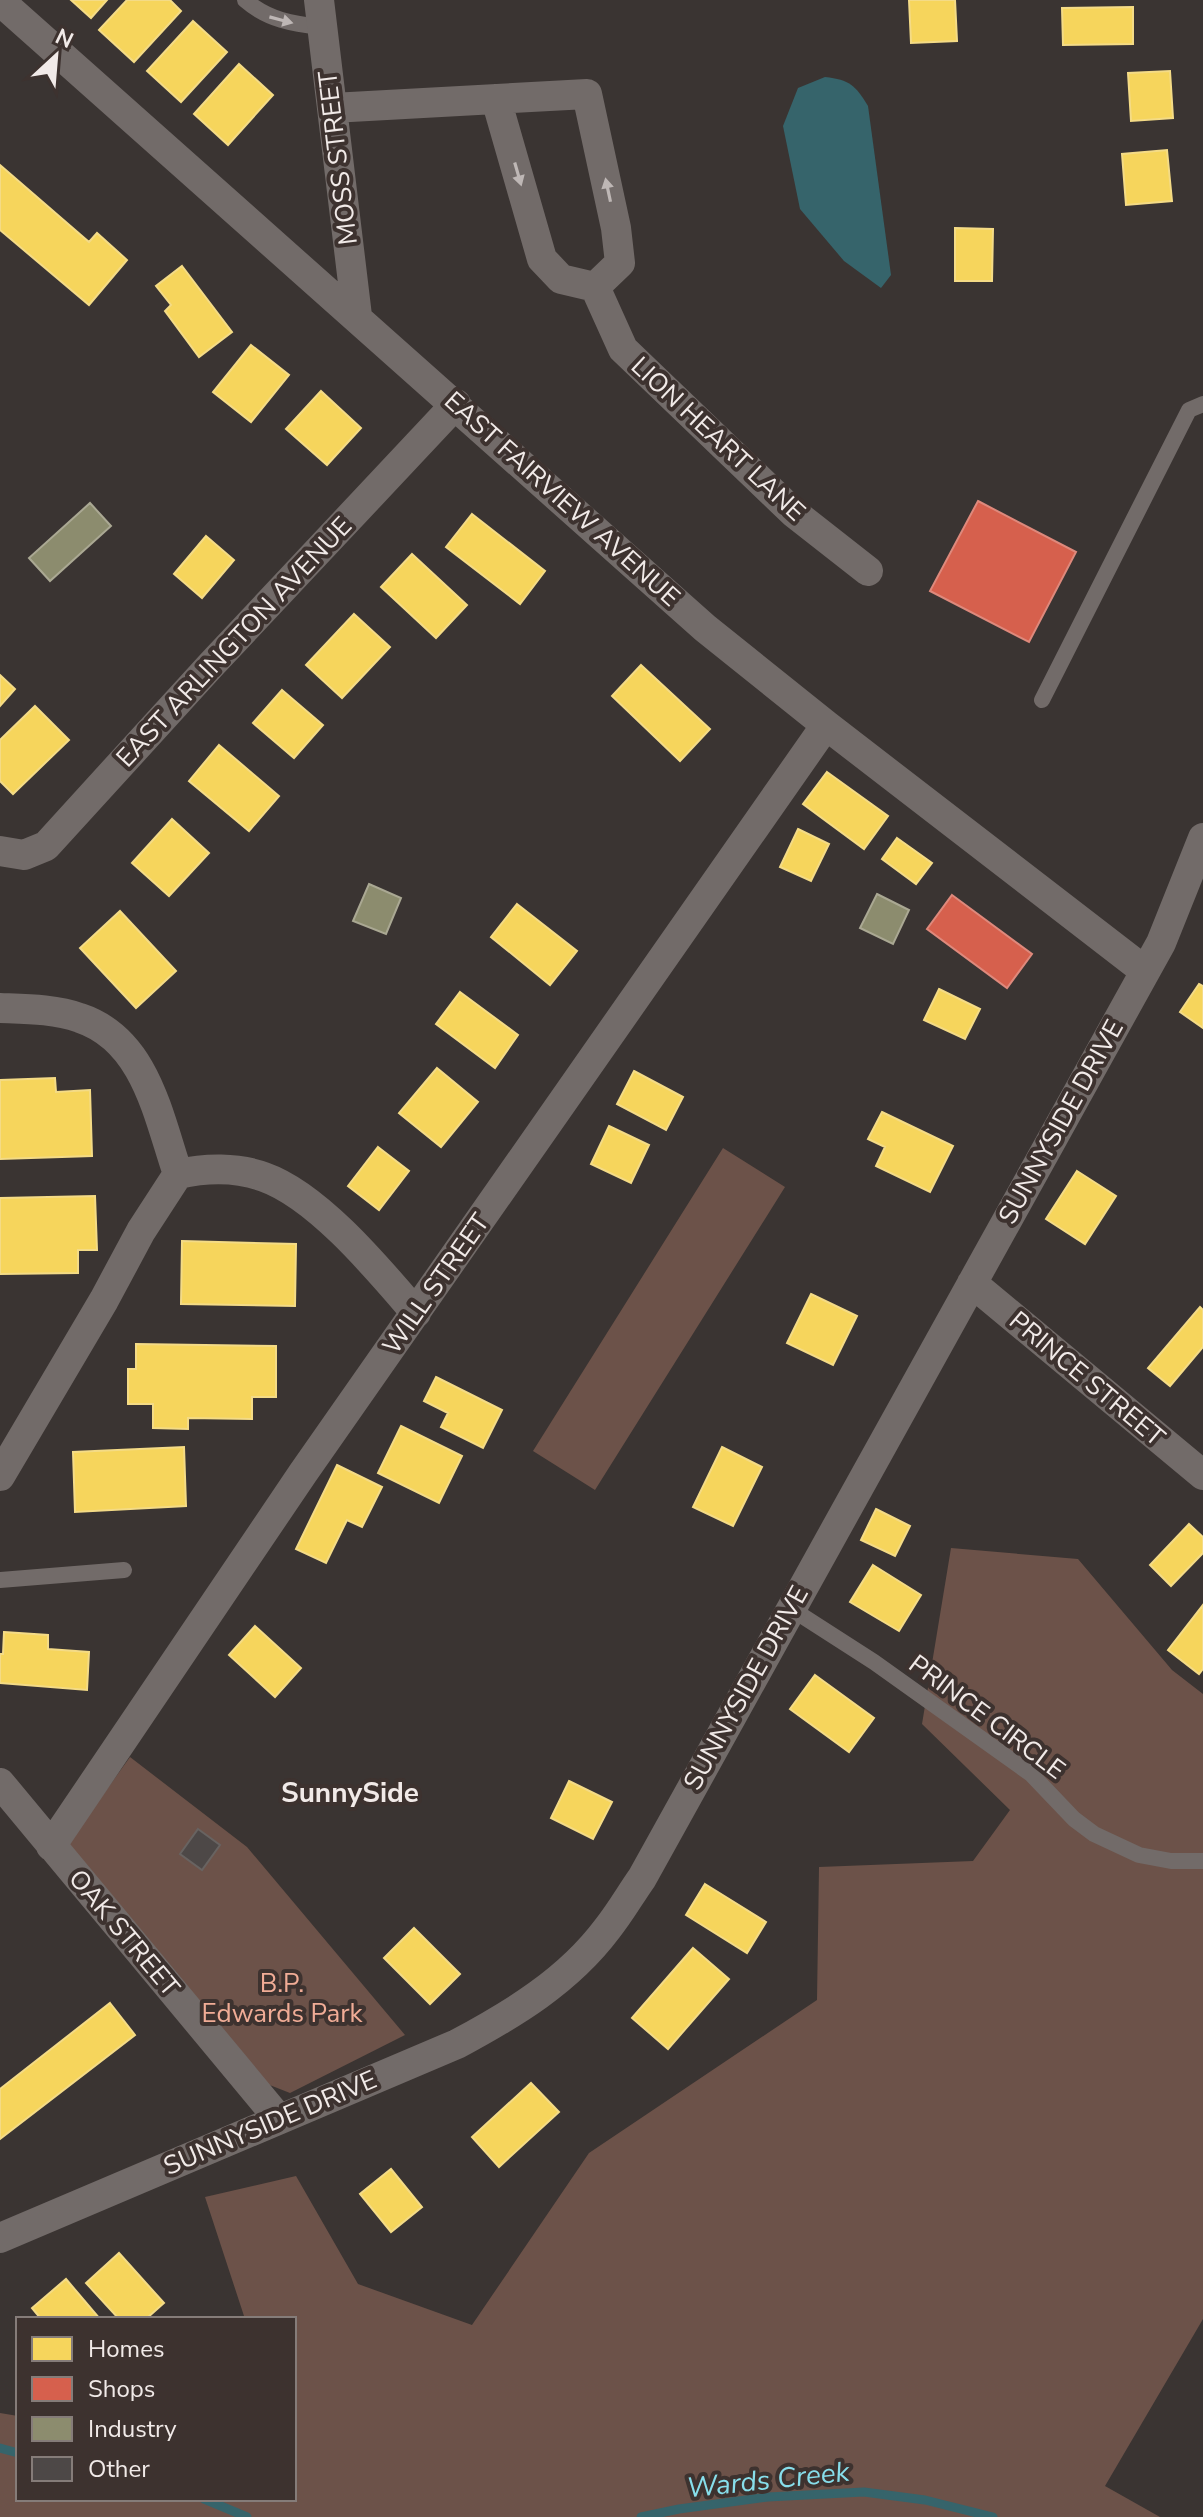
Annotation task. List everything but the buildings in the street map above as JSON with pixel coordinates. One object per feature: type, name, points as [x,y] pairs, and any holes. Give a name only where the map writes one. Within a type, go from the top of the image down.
[{"type":"street","name":"EAST FAIRVIEW AVENUE","points":[[0,1],[705,628],[1145,971]]},
{"type":"street","name":"MOSS STREET","points":[[321,13],[357,316]]},
{"type":"street","points":[[332,108],[587,94],[616,228],[620,263],[595,287],[561,279],[542,259],[496,99]]},
{"type":"street","name":"LION HEART LANE","points":[[595,287],[623,349],[794,513],[868,571]]},
{"type":"street","name":"EAST ARLINGTON AVENUE","points":[[0,851],[24,855],[46,846],[456,404]]},
{"type":"street","name":"WILL STREET","points":[[51,1846],[295,1486],[826,725]]},
{"type":"street","name":"SUNNYSIDE DRIVE","points":[[0,2238],[457,2044],[513,2014],[563,1976],[606,1931],[642,1878],[1145,971],[1182,897],[1203,838]]},
{"type":"street","points":[[0,1008],[40,1010],[78,1017],[99,1026],[117,1039],[132,1055],[143,1074],[178,1174]]},
{"type":"street","points":[[1,1471],[104,1300],[141,1231],[178,1174],[225,1169],[261,1176],[280,1184],[357,1246],[416,1313]]},
{"type":"street","name":"PRINCE STREET","points":[[972,1283],[1203,1475]]},
{"type":"street","name":"OAK STREET","points":[[0,1783],[279,2119]]},
{"type":"lane","points":[[245,0],[274,19],[321,13]]},
{"type":"lane","points":[[1042,700],[1189,410],[1203,404]]},
{"type":"lane","points":[[0,1580],[124,1570]]},
{"type":"lane","name":"PRINCE CIRCLE","points":[[790,1608],[874,1662],[1031,1774],[1074,1819],[1094,1834],[1139,1855],[1171,1861],[1203,1861]]},
{"type":"green space","points":[[723,1148],[785,1187],[595,1490],[533,1451]]},
{"type":"green space","points":[[951,1548],[1078,1559],[1172,1670],[1203,1694],[1203,2319],[1105,2486],[1160,2517],[0,2517],[0,2413],[16,2416],[16,2501],[296,2501],[296,2317],[244,2317],[205,2197],[296,2176],[358,2284],[472,2325],[589,2153],[817,2000],[819,1867],[973,1861],[1010,1810],[922,1724]]},
{"type":"green space","name":"B.P. Edwards Park","points":[[130,1757],[247,1847],[405,2035],[290,2093],[262,2082],[67,1845]]},
{"type":"water","points":[[825,77],[851,85],[868,106],[891,275],[881,288],[844,261],[800,209],[783,126],[798,88]]},
{"type":"waterway","name":"Wards Creek","points":[[0,2448],[16,2452]]},
{"type":"waterway","name":"Wards Creek","points":[[641,2517],[768,2497],[864,2492],[925,2500],[993,2517]]},
{"type":"waterway","name":"Wards Creek","points":[[209,2501],[247,2517]]},
{"type":"district","name":"SunnySide","points":[[350,1793]]}]
